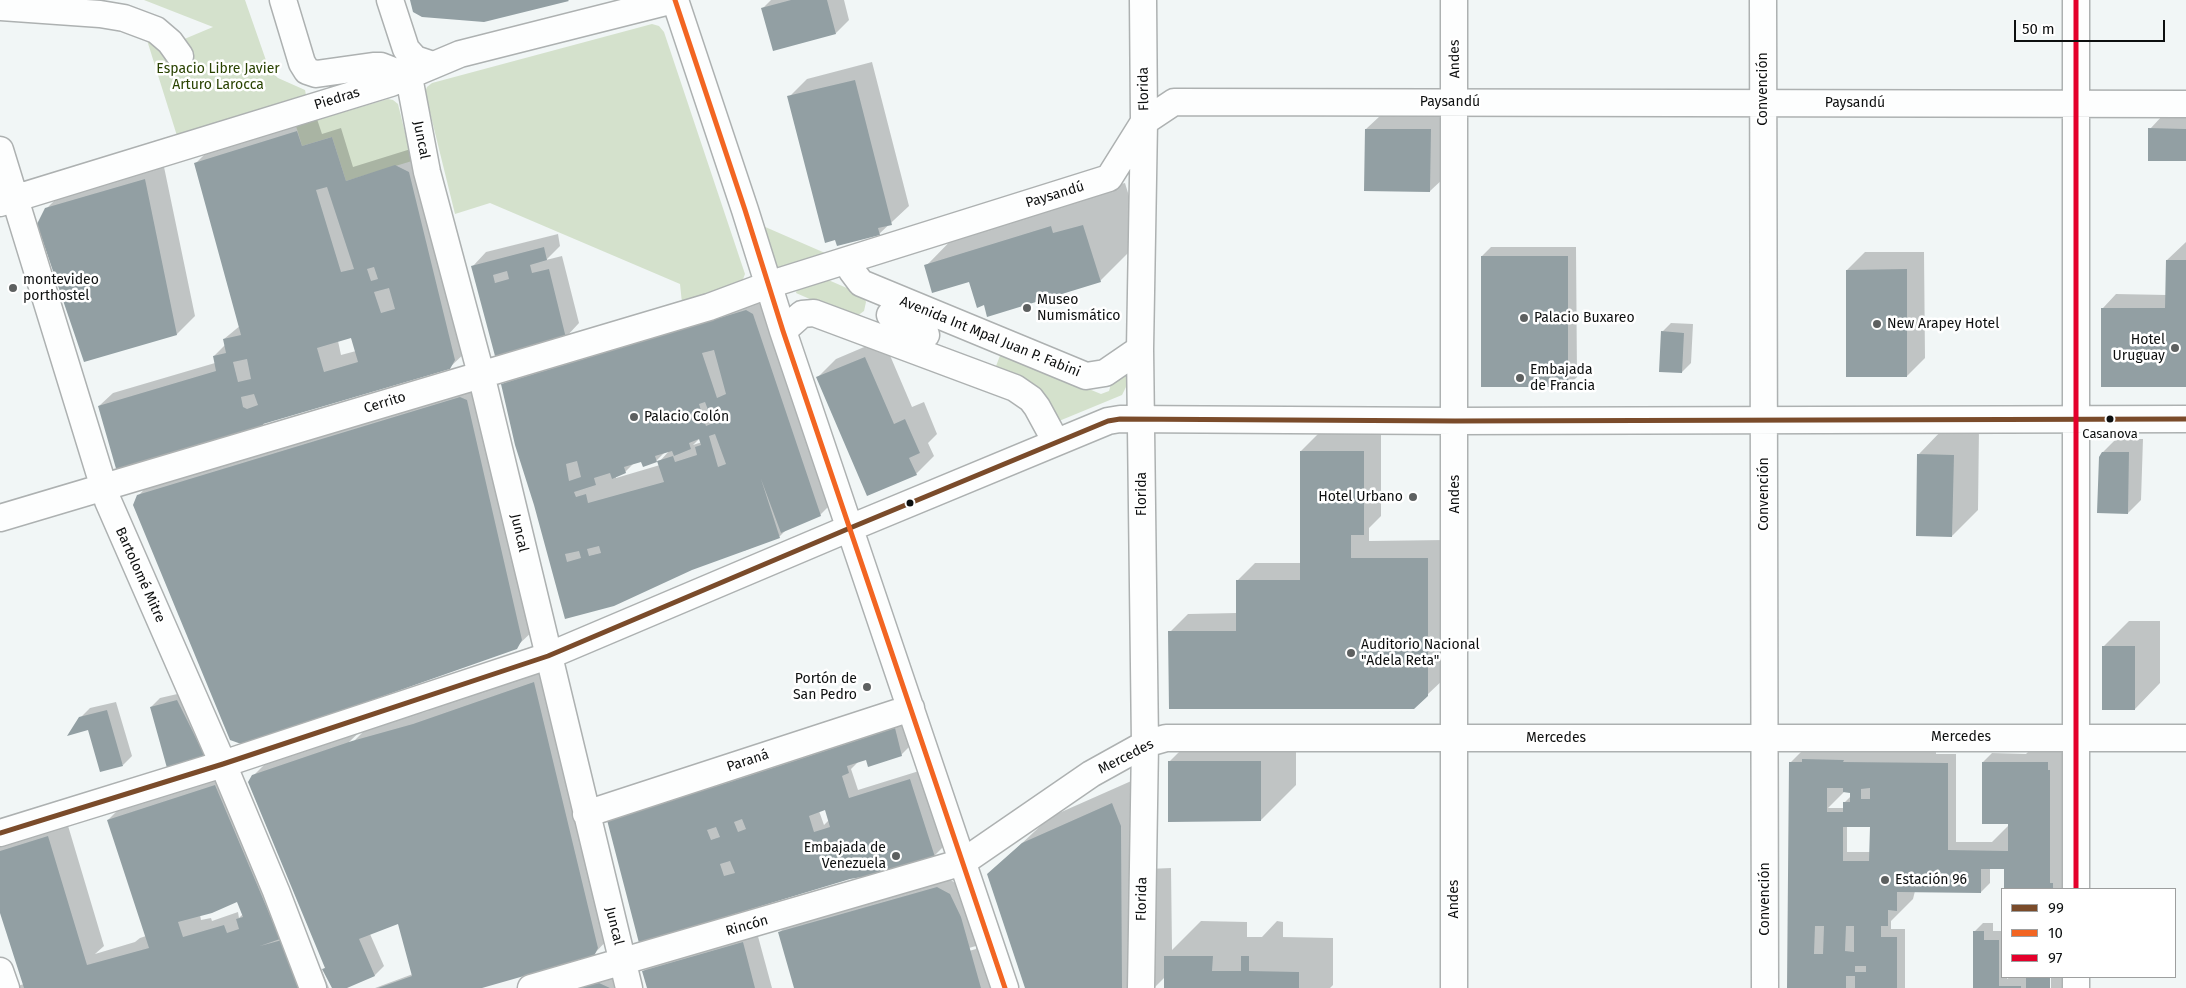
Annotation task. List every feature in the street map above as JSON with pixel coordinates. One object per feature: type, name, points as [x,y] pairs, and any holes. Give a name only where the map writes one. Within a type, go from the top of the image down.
[{"type":"street","points":[[283,0],[302,63],[307,71],[316,74],[381,66],[408,77]]},
{"type":"street","points":[[674,0],[783,331],[1005,988]]},
{"type":"street","name":"Piedras","points":[[7,201],[408,77],[460,54],[674,0]]},
{"type":"street","name":"Florida","points":[[1141,988],[1144,744],[1140,349],[1144,122],[1143,0]]},
{"type":"street","name":"Andes","points":[[1454,0],[1454,988]]},
{"type":"street","name":"Convención","points":[[1763,0],[1766,988]]},
{"type":"street","points":[[2076,0],[2076,888]]},
{"type":"street","points":[[391,6],[406,49],[415,59],[433,65]]},
{"type":"street","points":[[0,7],[100,14],[124,18],[156,30],[170,42],[180,56]]},
{"type":"street","name":"Juncal","points":[[408,77],[427,172],[481,374],[629,988]]},
{"type":"street","name":"Paysandú","points":[[768,285],[1109,178],[1144,122],[1174,102],[1763,104],[2076,102],[2186,104]]},
{"type":"street","name":"Bartolomé Mitre","points":[[0,150],[7,201],[112,510],[276,891],[313,988]]},
{"type":"street","name":"Avenida Int Mpal Juan P. Fabini","points":[[849,260],[852,272],[861,283],[879,315],[930,347],[1024,394],[1037,407],[1056,442]]},
{"type":"street","name":"Cerrito","points":[[0,518],[709,307],[768,285]]},
{"type":"street","name":"Avenida Int Mpal Juan P. Fabini","points":[[783,331],[802,314],[814,313],[948,319],[1086,376],[1105,373],[1140,349]]},
{"type":"street","points":[[930,347],[948,319]]},
{"type":"street","points":[[0,834],[222,764],[548,656],[1108,421],[1142,417],[1455,421],[2186,419]]},
{"type":"street","name":"Paraná","points":[[586,814],[911,708]]},
{"type":"street","name":"Mercedes","points":[[963,862],[1091,774],[1144,744],[1166,738],[2186,738]]},
{"type":"street","name":"Rincón","points":[[531,988],[963,862]]},
{"type":"street","points":[[0,970],[6,988]]},
{"type":"green space","name":"Espacio Libre Javier Arturo Larocca","points":[[144,0],[245,0],[269,69],[278,78],[305,90],[307,100],[178,139],[146,37],[182,40],[213,27]]},
{"type":"green space","points":[[652,24],[659,26],[664,32],[745,274],[742,282],[682,303],[680,284],[490,203],[455,214],[425,92],[432,83]]},
{"type":"green space","points":[[388,99],[398,104],[412,161],[346,181],[332,137],[302,146],[296,126]]},
{"type":"green space","points":[[763,226],[825,253],[827,259],[778,273]]},
{"type":"green space","points":[[826,279],[863,295],[866,302],[864,311],[857,316],[851,317],[796,293],[797,289]]},
{"type":"green space","points":[[1001,353],[1101,394],[1109,391],[1112,381],[1126,372],[1126,387],[1122,395],[1059,421],[993,374]]},
{"type":"building","points":[[410,0],[569,1],[484,22],[422,17],[413,12]]},
{"type":"building","points":[[791,0],[827,0],[836,34],[773,51],[761,8]]},
{"type":"building","points":[[855,80],[892,225],[878,228],[880,235],[837,246],[835,240],[825,243],[787,96]]},
{"type":"building","points":[[2148,128],[2186,129],[2186,161],[2148,161]]},
{"type":"building","points":[[1365,129],[1431,129],[1430,192],[1364,191]]},
{"type":"building","points":[[297,131],[302,146],[332,137],[346,181],[395,165],[409,172],[455,360],[450,369],[263,424],[263,426],[117,472],[98,406],[216,371],[213,356],[226,353],[223,339],[241,335],[194,163]],"holes":[[[327,187],[354,269],[341,272],[316,190]],[[374,267],[378,279],[371,281],[367,269]],[[389,288],[395,309],[381,313],[374,292]],[[351,338],[358,362],[324,372],[317,348]],[[247,359],[251,379],[238,382],[233,362]],[[254,394],[258,405],[247,409],[243,407],[241,397]]]},
{"type":"building","points":[[145,179],[177,335],[84,362],[37,224],[45,208]]},
{"type":"building","points":[[1083,225],[1101,282],[987,317],[984,305],[977,308],[969,282],[932,293],[924,265],[1051,226],[1053,233]]},
{"type":"building","points":[[544,247],[547,260],[530,265],[532,273],[549,269],[566,338],[495,356],[471,266]],"holes":[[[507,271],[509,279],[495,283],[493,275]]]},
{"type":"building","name":"Palacio Buxareo","points":[[1481,256],[1568,256],[1568,387],[1481,387]]},
{"type":"building","points":[[2166,260],[2186,260],[2186,387],[2101,387],[2101,308],[2165,308]]},
{"type":"building","name":"New Arapey Hotel","points":[[1907,269],[1907,377],[1846,377],[1846,270]]},
{"type":"building","points":[[746,310],[753,314],[821,516],[781,533],[761,479],[780,538],[692,570],[614,606],[565,619],[534,505],[515,445],[501,384]],"holes":[[[714,350],[726,394],[717,398],[702,353]],[[705,402],[713,423],[706,426],[699,404]],[[715,434],[726,464],[718,467],[709,436]],[[699,439],[701,445],[695,447],[697,455],[675,462],[673,456],[657,461],[664,482],[588,503],[586,494],[576,497],[574,492],[596,485],[594,478],[610,473],[612,479],[626,473],[624,467],[641,462],[643,467],[657,462],[655,456],[672,451],[674,456],[691,449],[689,443]],[[577,461],[581,477],[569,481],[566,464]],[[599,546],[601,553],[589,556],[587,549]],[[579,551],[581,558],[567,562],[565,554]]]},
{"type":"building","points":[[1661,331],[1684,333],[1682,373],[1659,372]]},
{"type":"building","points":[[865,357],[894,424],[905,419],[920,453],[909,458],[917,475],[867,496],[816,377]]},
{"type":"building","points":[[460,397],[467,400],[522,640],[517,649],[244,745],[230,740],[133,505],[137,495]]},
{"type":"building","points":[[1300,451],[1364,451],[1364,535],[1351,535],[1351,558],[1428,558],[1428,696],[1414,709],[1169,709],[1168,631],[1236,631],[1236,580],[1300,580]]},
{"type":"building","points":[[2102,452],[2129,452],[2128,514],[2097,513],[2099,457]]},
{"type":"building","points":[[1917,454],[1954,455],[1952,537],[1916,536]]},
{"type":"building","points":[[2102,646],[2135,646],[2135,710],[2102,710]]},
{"type":"building","points":[[534,682],[598,948],[594,956],[482,988],[378,988],[412,976],[398,924],[359,939],[375,976],[347,988],[332,988],[322,969],[325,968],[248,782],[252,775],[352,741],[413,724]]},
{"type":"building","points":[[177,700],[205,756],[167,768],[150,707]]},
{"type":"building","points":[[107,710],[123,766],[100,772],[88,730],[67,736],[79,717]]},
{"type":"building","points":[[895,728],[902,756],[868,767],[866,760],[847,766],[849,773],[842,776],[849,798],[910,779],[935,857],[874,875],[850,879],[639,943],[607,820]],"holes":[[[825,810],[830,827],[814,832],[809,816]],[[742,819],[746,829],[738,832],[734,822]],[[716,827],[720,837],[711,840],[707,830]],[[730,861],[735,873],[724,876],[720,864]]]},
{"type":"building","points":[[1802,759],[1844,760],[1843,762],[1948,763],[1948,850],[2008,851],[2008,824],[1982,824],[1982,762],[2048,762],[2048,770],[2050,770],[2050,883],[2053,883],[2053,888],[2004,888],[2004,869],[1981,869],[1981,893],[1897,892],[1897,911],[1888,910],[1888,926],[1881,926],[1881,937],[1897,937],[1897,988],[1855,988],[1855,976],[1846,976],[1846,988],[1787,988],[1789,762],[1802,762]],"holes":[[[1827,788],[1843,788],[1843,792],[1850,793],[1850,802],[1843,802],[1843,812],[1827,812]],[[1870,788],[1870,799],[1861,799],[1861,789]],[[1843,827],[1870,827],[1869,861],[1843,861]],[[1815,926],[1824,926],[1823,954],[1814,954]],[[1846,926],[1854,926],[1854,952],[1845,951]],[[1855,966],[1866,966],[1866,972],[1855,972]]]},
{"type":"building","points":[[1168,761],[1261,761],[1261,821],[1168,822]]},
{"type":"building","points":[[215,785],[280,939],[260,946],[282,940],[304,988],[24,988],[0,913],[0,851],[48,836],[87,965],[149,948],[107,820]],"holes":[[[237,902],[243,917],[236,919],[239,929],[227,933],[224,925],[183,937],[178,922],[212,913]]]},
{"type":"building","points":[[1112,803],[1121,826],[1122,988],[1025,988],[987,874],[1022,843]]},
{"type":"building","points":[[937,887],[950,894],[961,917],[981,988],[794,988],[778,932]]},
{"type":"building","points":[[1973,931],[1984,931],[1984,940],[1999,940],[1999,986],[2021,986],[2021,988],[1973,988]]},
{"type":"building","points":[[743,942],[755,988],[647,988],[642,971]]},
{"type":"building","points":[[1164,956],[1213,956],[1212,971],[1241,971],[1241,956],[1249,956],[1249,971],[1299,972],[1299,988],[1164,988]]},
{"type":"building","points":[[2026,978],[2050,978],[2050,988],[2026,988]]},
{"type":"building","points":[[599,983],[610,988],[582,988],[582,987]]},
{"type":"transit line","name":"10","points":[[675,0],[783,331],[1005,988]]},
{"type":"transit line","name":"97","points":[[2076,0],[2076,888]]},
{"type":"transit line","name":"99","points":[[0,833],[223,764],[548,656],[1108,421],[1120,419],[1455,421],[2186,419]]},
{"type":"place","name":"montevideo porthostel","points":[[13,288]]},
{"type":"place","name":"Museo Numismático","points":[[1027,308]]},
{"type":"place","name":"Palacio Buxareo","points":[[1524,318]]},
{"type":"place","name":"New Arapey Hotel","points":[[1877,324]]},
{"type":"place","name":"Hotel Uruguay","points":[[2175,348]]},
{"type":"place","name":"Embajada de Francia","points":[[1520,378]]},
{"type":"place","name":"Palacio Colón","points":[[634,417]]},
{"type":"place","name":"Casanova","points":[[2110,419]]},
{"type":"place","name":"Hotel Urbano","points":[[1413,497]]},
{"type":"place","name":"Auditorio Nacional \"Adela Reta\"","points":[[1351,653]]},
{"type":"place","name":"Portón de San Pedro","points":[[867,687]]},
{"type":"place","name":"Embajada de Venezuela","points":[[896,856]]},
{"type":"place","name":"Estación 96","points":[[1885,880]]}]
